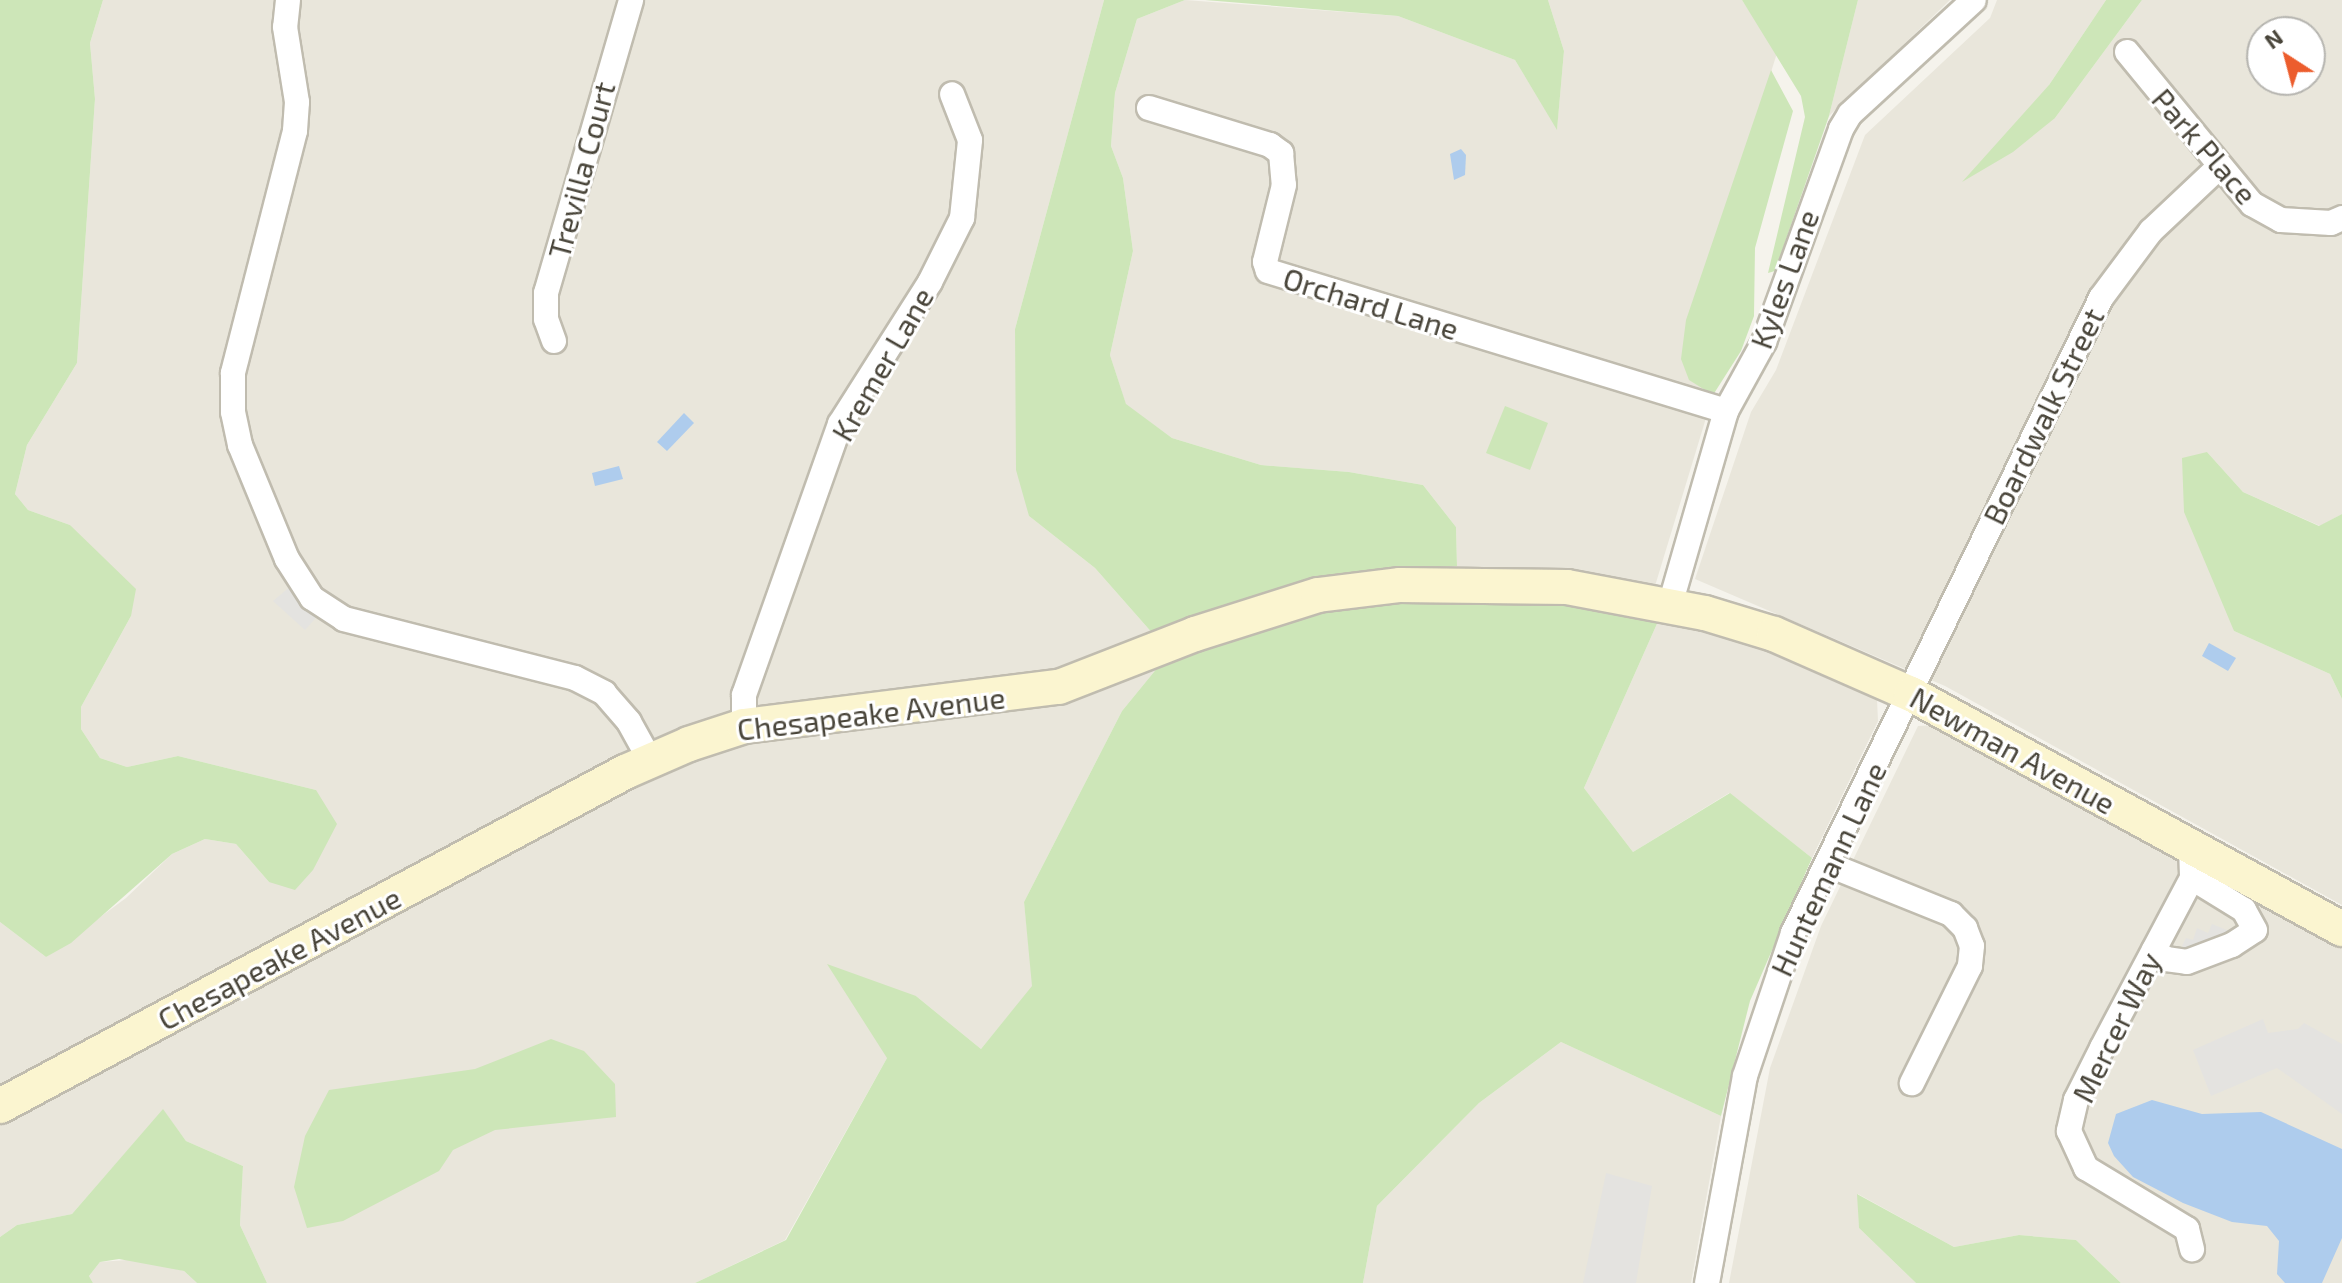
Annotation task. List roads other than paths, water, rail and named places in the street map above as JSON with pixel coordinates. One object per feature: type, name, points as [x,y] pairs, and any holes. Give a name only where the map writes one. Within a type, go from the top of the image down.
[{"type":"street","points":[[288,0],[285,27],[297,102],[295,131],[233,373],[233,412],[240,445],[287,559],[312,598],[344,619],[575,678],[604,693],[629,722],[650,760]]},
{"type":"street","name":"Trevilla Court","points":[[554,341],[546,319],[546,293],[631,0]]},
{"type":"street","name":"Kyles Lane","points":[[1670,605],[1726,411],[1764,342],[1841,129],[1850,114],[1974,0]]},
{"type":"street","name":"Park Place","points":[[2127,52],[2252,204],[2281,220],[2321,224],[2342,218]]},
{"type":"street","name":"Kremer Lane","points":[[744,726],[744,695],[840,424],[930,282],[962,218],[970,140],[952,94]]},
{"type":"street","name":"Orchard Lane","points":[[1149,108],[1281,153],[1284,185],[1265,262],[1268,271],[1726,411]]},
{"type":"street","name":"Boardwalk Street","points":[[1911,694],[2101,298],[2151,231],[2219,167]]},
{"type":"street","name":"Chesapeake Avenue","points":[[0,1106],[650,760],[744,726],[1059,687],[1195,634],[1318,595],[1350,590],[1504,583],[1567,587],[1670,605]]},
{"type":"street","name":"Newman Avenue","points":[[1670,605],[1774,634],[1911,694],[2192,863],[2342,929]]},
{"type":"street","name":"Huntemann Lane","points":[[1707,1283],[1745,1076],[1793,933],[1911,694]]},
{"type":"street","points":[[2154,950],[2166,959],[2187,962],[2255,930],[2244,910],[2192,863]]},
{"type":"street","name":"Mercer Way","points":[[2192,863],[2154,950],[2076,1100],[2069,1131],[2086,1168],[2187,1229],[2192,1249]]},
{"type":"street","points":[[1827,864],[1951,914],[1968,937],[1970,966],[1912,1083]]},
{"type":"water","points":[[1461,149],[1466,155],[1465,175],[1454,180],[1450,154]]},
{"type":"water","points":[[684,413],[694,423],[667,451],[657,442]]},
{"type":"water","points":[[619,466],[623,479],[595,486],[592,473]]},
{"type":"water","points":[[2209,643],[2236,658],[2228,671],[2202,656]]},
{"type":"water","points":[[2152,1100],[2202,1114],[2261,1112],[2342,1149],[2342,1238],[2322,1283],[2285,1283],[2277,1274],[2279,1241],[2267,1226],[2232,1222],[2183,1203],[2133,1177],[2114,1156],[2108,1143],[2116,1114]]}]
